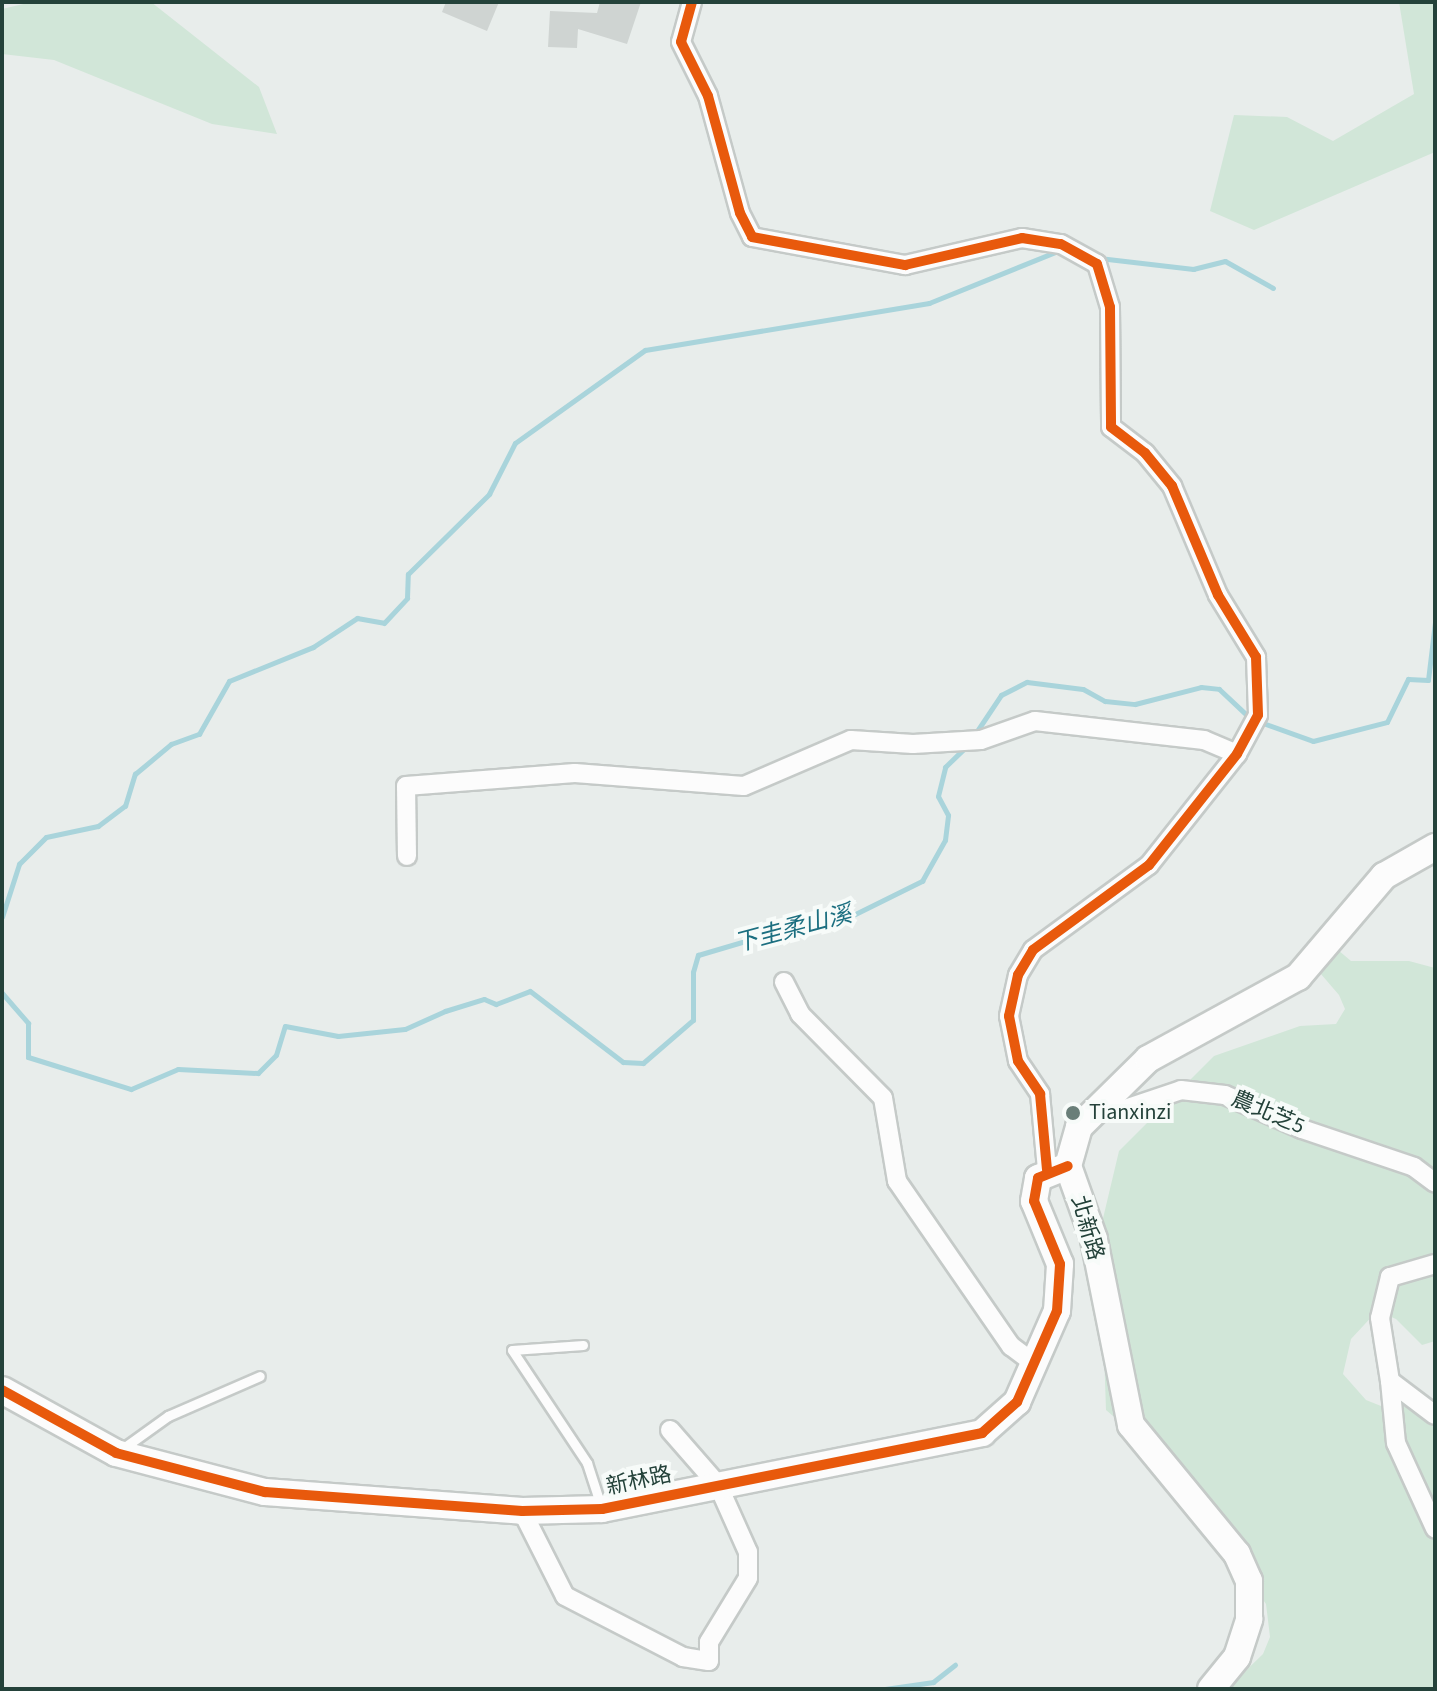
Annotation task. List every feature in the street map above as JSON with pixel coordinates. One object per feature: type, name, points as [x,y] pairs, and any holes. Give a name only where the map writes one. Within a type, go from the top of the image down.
[{"type":"street","points":[[692,2],[681,42],[708,96],[740,213],[752,237],[905,265],[1022,238],[1061,244],[1097,264],[1110,307],[1111,427],[1145,453],[1172,486],[1218,595],[1256,657],[1258,715],[1237,754],[1149,865],[1033,950],[1018,975],[1009,1016],[1018,1061],[1040,1094],[1058,1168]]},
{"type":"street","points":[[407,856],[406,786],[575,773],[744,786],[851,740],[913,744],[981,740],[1035,721],[1204,740],[1237,754]]},
{"type":"street","name":"北新路","points":[[1211,1689],[1237,1657],[1249,1619],[1249,1581],[1237,1554],[1131,1425],[1094,1239],[1058,1168],[1079,1127],[1094,1108],[1148,1059],[1298,977],[1384,876],[1435,847]]},
{"type":"street","points":[[784,982],[800,1014],[883,1098],[897,1181],[1011,1346],[1035,1364]]},
{"type":"street","name":"農北芝5","points":[[1094,1108],[1119,1111],[1181,1090],[1225,1095],[1302,1129],[1414,1167],[1435,1183]]},
{"type":"street","name":"新林路","points":[[2,1390],[116,1453],[265,1492],[522,1511],[602,1509],[982,1433],[1017,1402],[1057,1311],[1060,1264],[1034,1201],[1038,1178],[1058,1168]]},
{"type":"street","points":[[1435,1264],[1390,1277],[1380,1318],[1396,1443],[1435,1528]]},
{"type":"street","points":[[1390,1381],[1435,1415]]},
{"type":"street","points":[[522,1511],[565,1596],[683,1657],[709,1661],[709,1642],[748,1578],[748,1552],[718,1485],[670,1430]]},
{"type":"lane","points":[[583,1345],[512,1350],[587,1463],[602,1509]]},
{"type":"lane","points":[[116,1453],[168,1416],[260,1376]]},
{"type":"green space","points":[[32,2],[151,2],[259,87],[277,134],[212,124],[54,60],[2,54],[2,9]]},
{"type":"green space","points":[[1399,2],[1435,2],[1435,152],[1254,230],[1210,211],[1234,115],[1287,117],[1333,141],[1414,94]]},
{"type":"green space","points":[[1325,939],[1351,961],[1409,961],[1435,968],[1435,1341],[1422,1345],[1396,1319],[1377,1311],[1351,1339],[1343,1374],[1366,1400],[1386,1408],[1424,1406],[1435,1414],[1435,1689],[1227,1689],[1263,1654],[1270,1637],[1266,1604],[1167,1462],[1106,1410],[1100,1231],[1119,1151],[1214,1056],[1300,1026],[1336,1024],[1345,1009],[1339,995],[1308,959],[1310,943]]},
{"type":"building","points":[[446,2],[499,2],[487,31],[442,12]]},
{"type":"building","points":[[600,2],[641,2],[627,44],[578,29],[577,48],[548,47],[550,11],[597,13]]},
{"type":"waterway","points":[[2,917],[19,864],[46,837],[98,826],[125,806],[135,774],[171,744],[199,734],[229,681],[313,647],[357,618],[384,623],[407,598],[408,574],[489,494],[515,443],[645,350],[929,303],[1058,251]]},
{"type":"waterway","points":[[1099,258],[1193,269],[1225,261],[1273,288]]},
{"type":"waterway","name":"下圭柔山溪","points":[[1260,722],[1313,741],[1387,722],[1408,679],[1428,680],[1435,622]]},
{"type":"waterway","name":"下圭柔山溪","points":[[975,734],[1001,695],[1027,682],[1083,689],[1105,701],[1135,704],[1201,687],[1219,689],[1251,719]]},
{"type":"waterway","name":"下圭柔山溪","points":[[2,993],[28,1023],[28,1057],[131,1089],[178,1069],[258,1073],[276,1055],[285,1026],[338,1036],[405,1029],[445,1011],[484,999],[496,1004],[530,991],[623,1062],[643,1063],[693,1020],[693,972],[698,955],[816,920],[839,922],[922,881],[945,840],[948,815],[938,796],[945,767],[967,746]]},
{"type":"waterway","points":[[885,1689],[933,1682],[955,1665]]},
{"type":"cycle path","points":[[692,2],[681,42],[708,96],[740,213],[752,237],[905,265],[1022,238],[1061,244],[1097,264],[1110,307],[1111,427],[1145,453],[1172,486],[1218,595],[1256,657],[1258,715],[1237,754],[1149,865],[1033,950],[1018,975],[1009,1016],[1018,1061],[1040,1094],[1047,1170]]},
{"type":"cycle path","points":[[2,1390],[116,1453],[265,1492],[522,1511],[602,1509],[982,1433],[1017,1402],[1057,1311],[1060,1264],[1034,1201],[1038,1178],[1068,1166]]},
{"type":"place","name":"Tianxinzi","points":[[1073,1113]]}]
